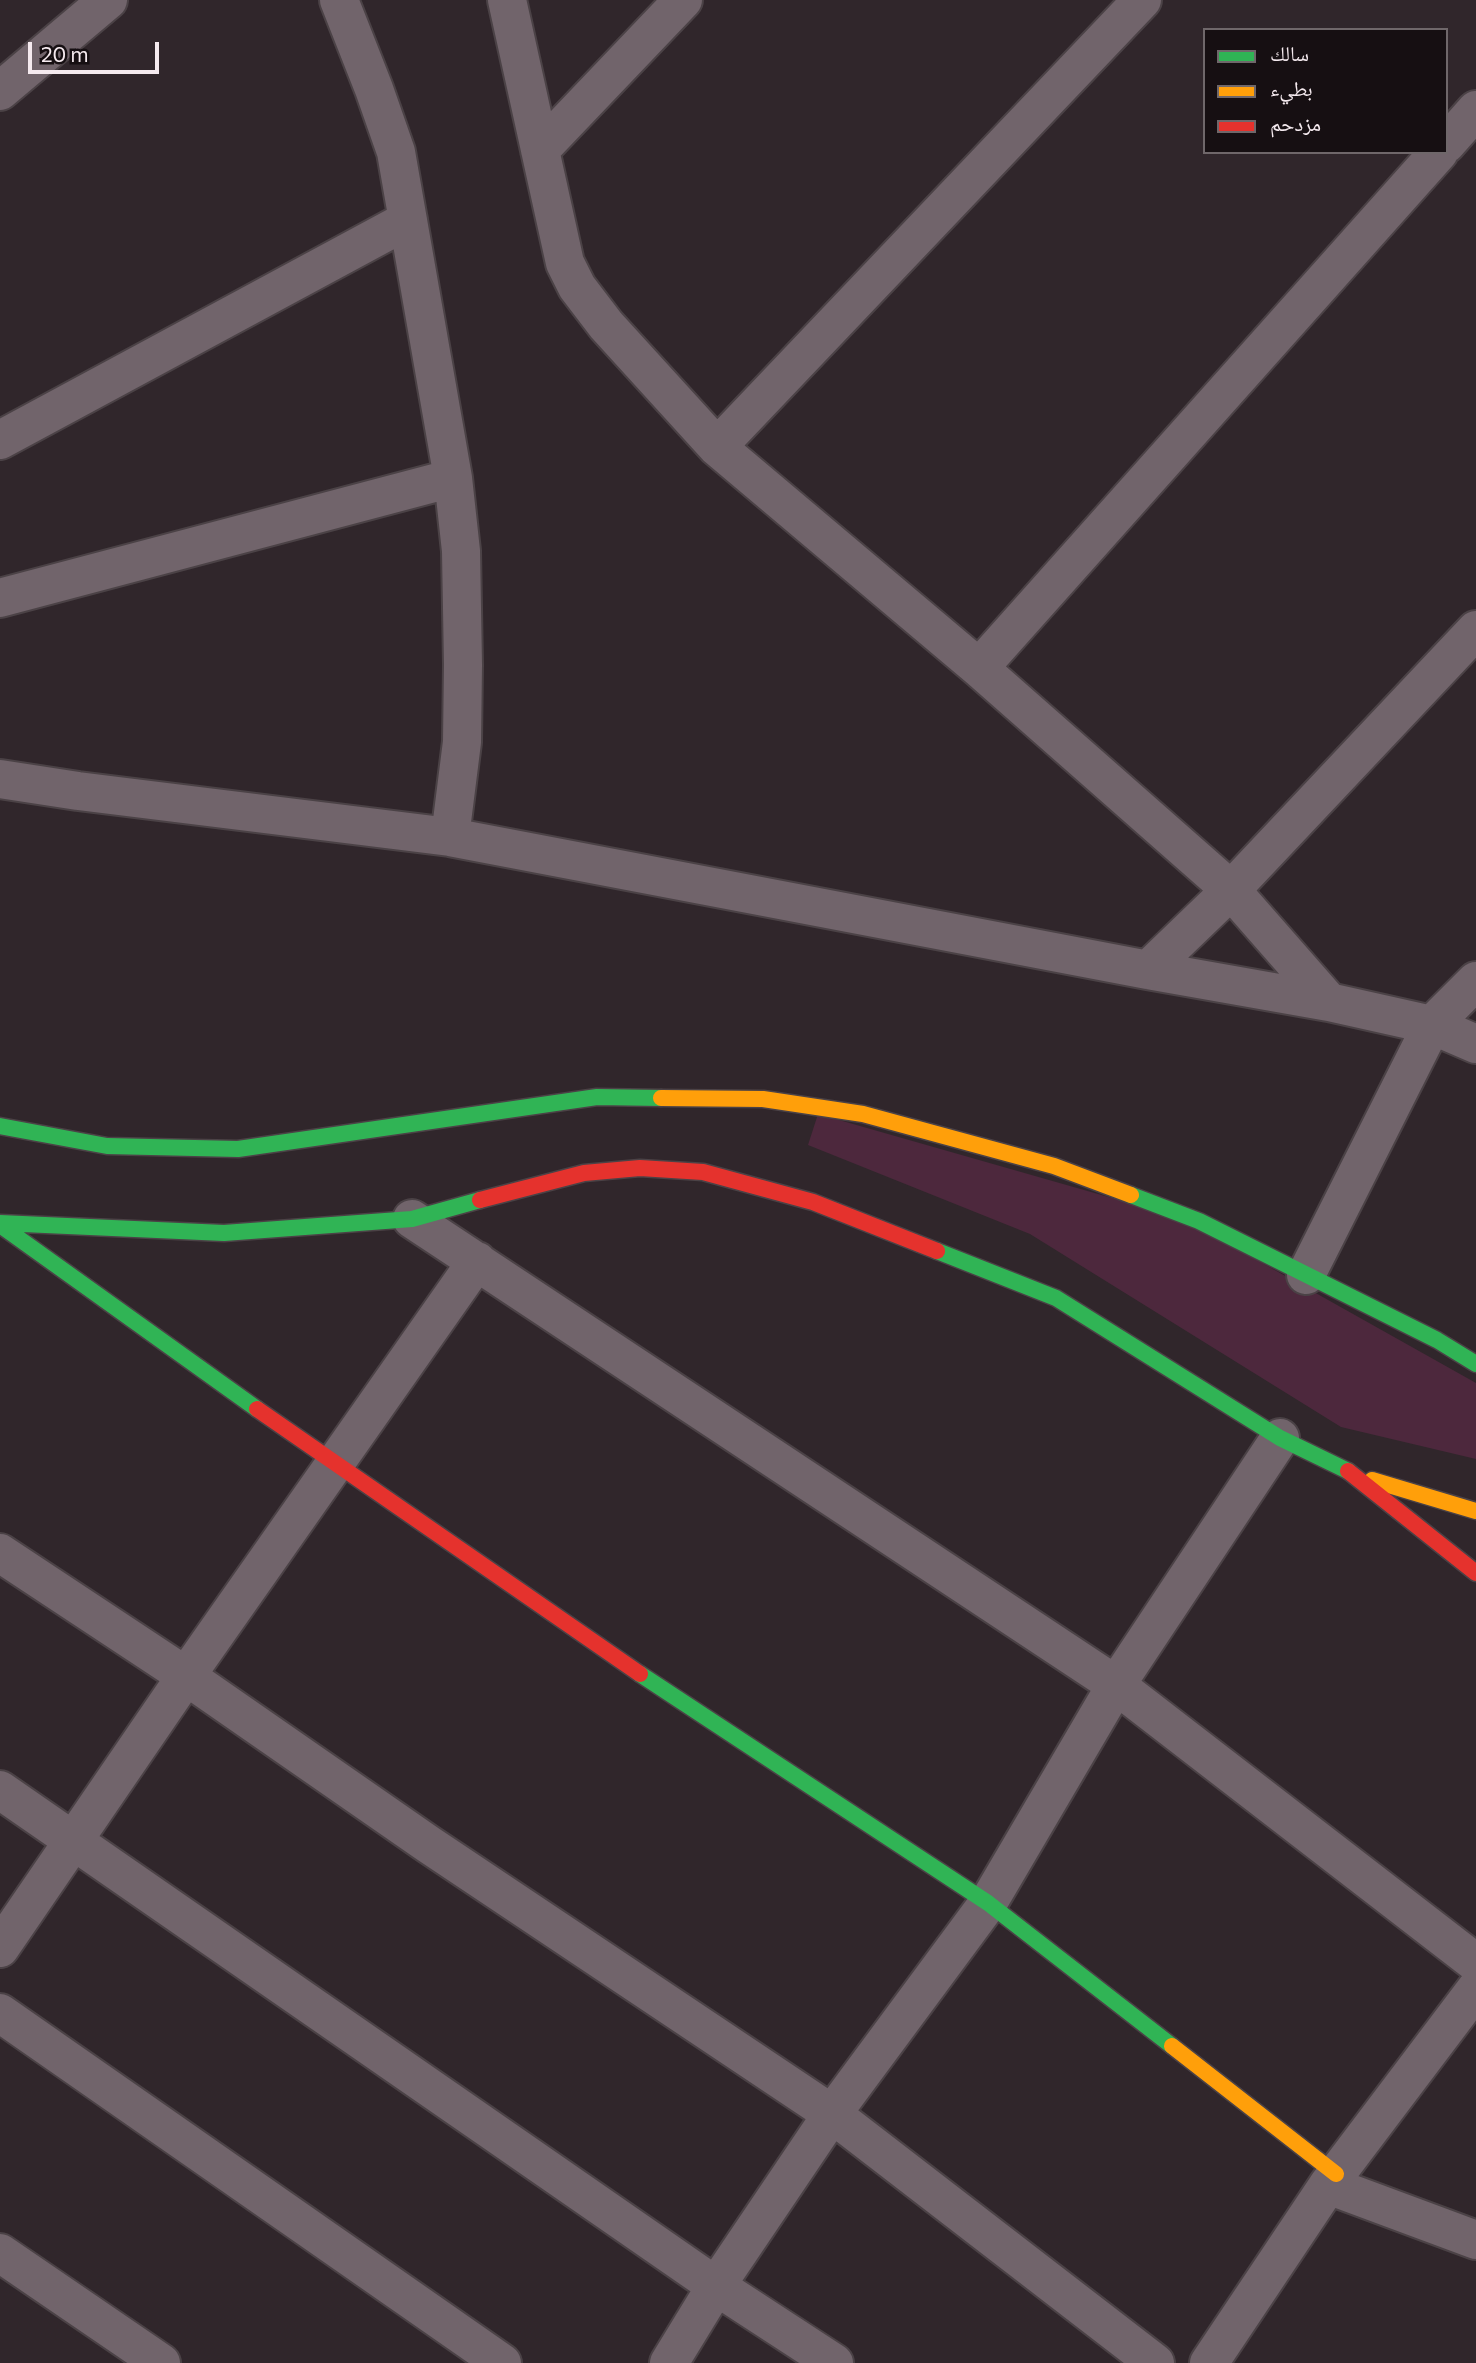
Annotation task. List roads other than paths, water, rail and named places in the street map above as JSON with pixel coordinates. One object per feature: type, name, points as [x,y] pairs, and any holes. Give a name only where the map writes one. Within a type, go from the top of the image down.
[{"type":"main road","points":[[0,1126],[107,1146],[238,1149],[597,1097],[764,1100],[863,1114],[1054,1166],[1199,1221],[1437,1340],[1476,1364]]},
{"type":"main road","points":[[0,1224],[224,1233],[412,1219],[523,1186],[584,1174],[640,1168],[703,1172],[813,1202],[1056,1298],[1280,1438],[1354,1474],[1476,1511]]},
{"type":"main road","points":[[0,1224],[335,1465],[608,1653],[988,1903],[1332,2179]]},
{"type":"main road","points":[[1354,1474],[1476,1573]]},
{"type":"street","points":[[0,91],[108,0]]},
{"type":"street","points":[[339,0],[396,152],[453,478],[461,551],[463,666],[461,742],[450,837]]},
{"type":"street","points":[[507,0],[565,263],[577,287],[606,325],[717,447],[979,668],[1231,890],[1329,1002]]},
{"type":"street","points":[[540,150],[684,0]]},
{"type":"street","points":[[717,447],[1142,0]]},
{"type":"street","points":[[1448,142],[1476,110]]},
{"type":"street","points":[[979,668],[1437,154]]},
{"type":"street","points":[[0,440],[408,220]]},
{"type":"street","points":[[0,598],[453,478]]},
{"type":"street","points":[[1148,970],[1231,890],[1476,630]]},
{"type":"street","points":[[0,779],[450,837],[1329,1002],[1432,1026],[1476,1044]]},
{"type":"street","points":[[1306,1275],[1432,1026],[1476,981]]},
{"type":"street","points":[[412,1219],[1116,1685],[1476,1963]]},
{"type":"street","points":[[0,1948],[186,1676],[477,1261]]},
{"type":"street","points":[[669,2363],[716,2286],[832,2114],[988,1903],[1116,1685],[1280,1438]]},
{"type":"street","points":[[0,1553],[186,1676],[439,1852],[832,2114],[1155,2363]]},
{"type":"street","points":[[0,1790],[716,2286],[834,2363]]},
{"type":"street","points":[[1209,2363],[1332,2179],[1476,1989]]},
{"type":"street","points":[[0,2013],[502,2363]]},
{"type":"street","points":[[1332,2179],[1476,2240]]},
{"type":"street","points":[[0,2253],[161,2363]]}]
